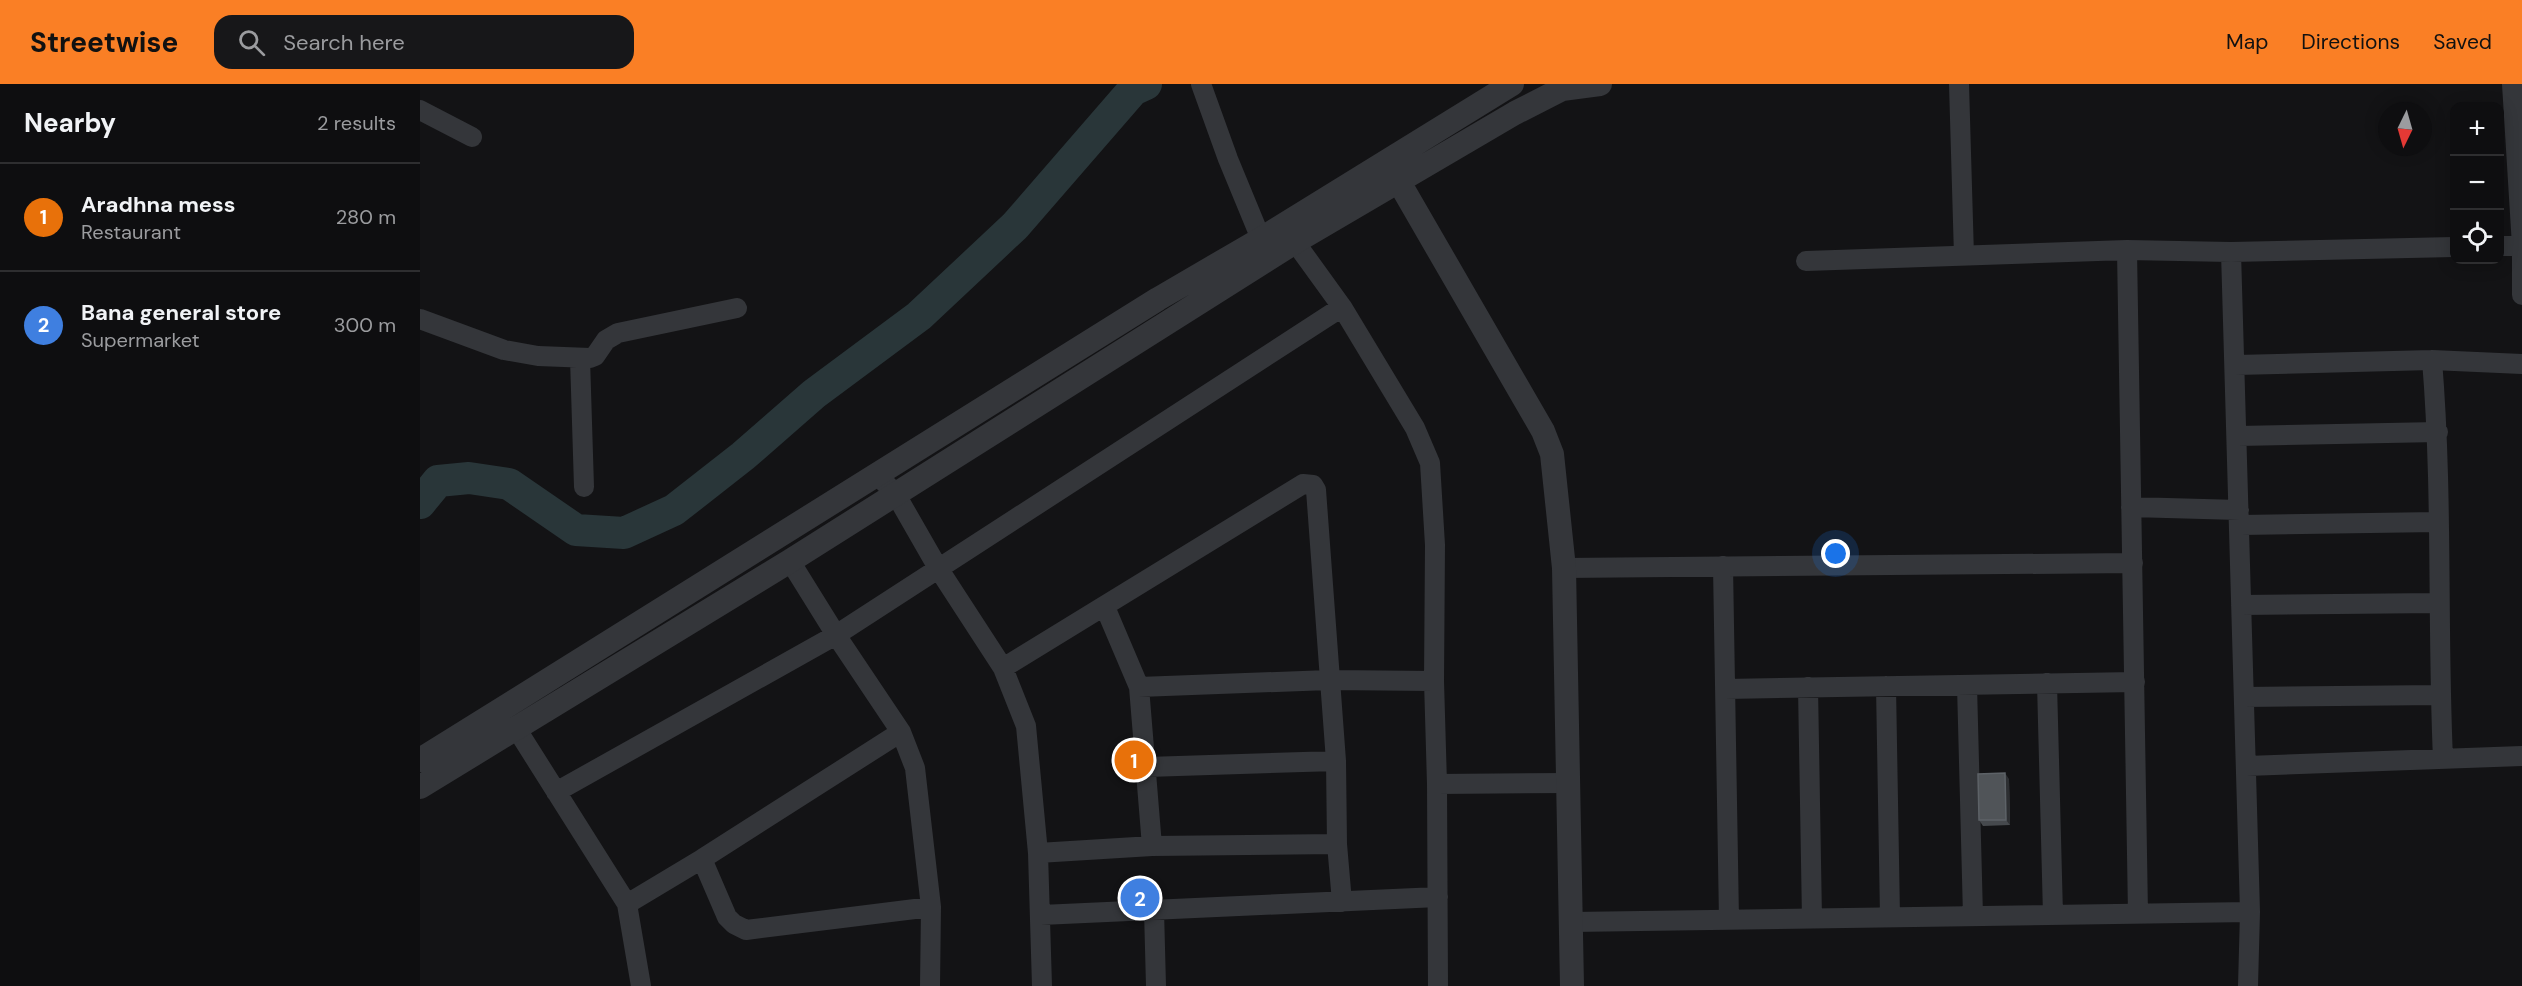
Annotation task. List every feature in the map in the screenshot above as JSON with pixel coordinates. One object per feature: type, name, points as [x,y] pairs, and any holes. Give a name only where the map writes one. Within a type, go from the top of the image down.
[{"type":"street","points":[[1201,84],[1228,159],[1261,239]]},
{"type":"street","points":[[420,787],[790,561],[886,484],[1158,299],[1261,239],[1512,84]]},
{"type":"street","points":[[420,760],[1515,113],[1562,89],[1600,84]]},
{"type":"street","points":[[1959,84],[1964,256]]},
{"type":"street","points":[[2512,84],[2522,246],[2522,296]]},
{"type":"street","points":[[420,110],[472,138]]},
{"type":"street","points":[[1382,163],[1399,182],[1543,430],[1552,454],[1564,568],[1572,986]]},
{"type":"street","points":[[1294,242],[1342,307],[1415,428],[1430,463],[1435,545],[1434,681],[1438,986]]},
{"type":"street","points":[[2504,246],[2522,246]]},
{"type":"street","points":[[1806,261],[2127,250],[2231,252],[2450,247]]},
{"type":"street","points":[[2127,250],[2138,914]]},
{"type":"street","points":[[2231,252],[2247,766],[2250,912],[2248,986]]},
{"type":"street","points":[[556,792],[836,635],[1342,307]]},
{"type":"street","points":[[420,319],[504,350],[538,356],[590,358],[595,356],[606,340],[618,333],[737,308]]},
{"type":"street","points":[[579,358],[584,487]]},
{"type":"street","points":[[2236,365],[2432,360],[2522,364]]},
{"type":"street","points":[[2432,360],[2438,432],[2438,603],[2444,759]]},
{"type":"street","points":[[2238,436],[2438,432]]},
{"type":"street","points":[[886,484],[1003,668],[1026,726],[1038,853],[1042,986]]},
{"type":"street","points":[[1003,668],[1303,484],[1313,485],[1316,490],[1336,761],[1337,844],[1342,902]]},
{"type":"street","points":[[2131,507],[2240,517],[2437,522]]},
{"type":"street","points":[[790,561],[901,732],[915,768],[931,907],[930,986]]},
{"type":"street","points":[[1564,568],[2133,563]]},
{"type":"street","points":[[1723,566],[1729,920]]},
{"type":"street","points":[[2241,605],[2438,603]]},
{"type":"street","points":[[1105,607],[1139,687],[1152,846]]},
{"type":"street","points":[[1139,687],[1329,680],[1434,681]]},
{"type":"street","points":[[1725,689],[2134,682]]},
{"type":"street","points":[[2047,683],[2053,915]]},
{"type":"street","points":[[1967,685],[1973,916]]},
{"type":"street","points":[[1886,686],[1890,917]]},
{"type":"street","points":[[1808,687],[1812,919]]},
{"type":"street","points":[[2244,697],[2440,695]]},
{"type":"street","points":[[516,728],[627,904],[641,986]]},
{"type":"street","points":[[627,904],[901,732]]},
{"type":"street","points":[[2247,766],[2522,756]]},
{"type":"street","points":[[1147,767],[1336,761]]},
{"type":"street","points":[[1437,784],[1569,783]]},
{"type":"street","points":[[1038,853],[1152,846],[1337,844]]},
{"type":"street","points":[[702,859],[727,917],[734,924],[746,930],[931,907]]},
{"type":"street","points":[[1041,915],[1438,897]]},
{"type":"street","points":[[1154,910],[1156,986]]},
{"type":"street","points":[[1572,922],[2250,912]]},
{"type":"building","points":[[2005,773],[2006,820],[1979,820],[1978,774]]},
{"type":"waterway","points":[[420,503],[438,481],[469,478],[509,484],[576,530],[624,533],[674,510],[743,456],[814,394],[919,316],[1015,226],[1133,90],[1146,84]]},
{"type":"place","name":"Aradhna mess","points":[[1134,760]]},
{"type":"place","name":"Bana general store","points":[[1140,898]]}]
